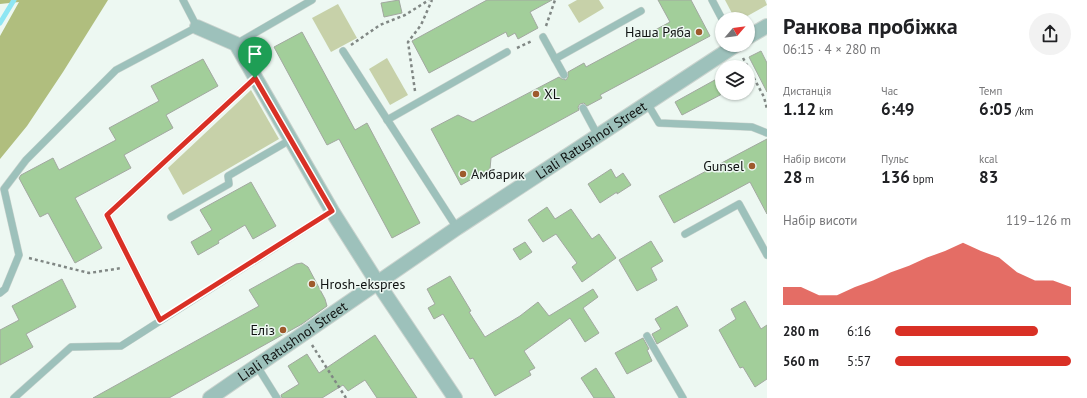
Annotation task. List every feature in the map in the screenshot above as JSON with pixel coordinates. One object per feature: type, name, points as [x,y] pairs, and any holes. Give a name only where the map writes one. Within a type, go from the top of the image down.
[{"type":"street","points":[[755,34],[767,26]]},
{"type":"street","points":[[197,27],[236,44],[332,211],[377,282],[455,398]]},
{"type":"street","name":"Liali Ratushnoi Street","points":[[210,398],[457,228],[725,52]]},
{"type":"lane","points":[[0,293],[5,289],[18,255],[4,189],[26,160],[116,70],[197,27],[183,0]]},
{"type":"lane","points":[[236,44],[303,2],[312,0]]},
{"type":"lane","points":[[712,0],[718,12]]},
{"type":"lane","points":[[555,59],[641,11]]},
{"type":"lane","points":[[543,37],[564,74]]},
{"type":"lane","points":[[343,51],[457,228]]},
{"type":"lane","points":[[387,120],[507,52]]},
{"type":"lane","points":[[160,320],[107,215],[255,78]]},
{"type":"lane","points":[[647,103],[660,123],[752,127],[767,133]]},
{"type":"lane","points":[[583,108],[598,136]]},
{"type":"lane","points":[[171,217],[229,184],[228,176],[290,140]]},
{"type":"lane","points":[[685,234],[739,204],[767,255]]},
{"type":"lane","points":[[14,398],[71,347],[121,346],[332,211]]},
{"type":"lane","points":[[647,336],[683,398]]},
{"type":"lane","points":[[257,366],[277,398]]},
{"type":"path","points":[[343,51],[380,25],[404,15],[429,0]]},
{"type":"path","points":[[417,103],[408,42],[421,25],[432,0]]},
{"type":"path","points":[[507,52],[543,37],[555,0]]},
{"type":"path","points":[[755,80],[764,97],[767,109]]},
{"type":"path","points":[[18,255],[89,273],[133,267]]},
{"type":"path","points":[[305,334],[346,398]]},
{"type":"green space","points":[[0,0],[108,0],[27,126],[0,159],[0,36],[19,2],[0,4]]},
{"type":"green space","points":[[577,0],[599,0],[604,8],[579,23],[568,5]]},
{"type":"green space","points":[[725,0],[765,0],[767,5],[754,12],[731,12]]},
{"type":"green space","points":[[338,4],[357,38],[331,52],[312,18]]},
{"type":"green space","points":[[387,58],[408,95],[390,105],[369,69]]},
{"type":"green space","points":[[251,90],[279,139],[183,195],[168,168]]},
{"type":"building","points":[[399,0],[402,13],[384,17],[381,3]]},
{"type":"building","points":[[487,0],[552,0],[530,12],[538,28],[518,39],[515,33],[508,37],[506,32],[429,73],[412,41]]},
{"type":"building","points":[[658,0],[691,0],[710,36],[600,95],[602,98],[587,106],[584,103],[580,104],[578,107],[579,110],[491,158],[490,169],[461,185],[431,129],[458,115],[473,122],[559,77],[566,80],[568,77],[568,72],[584,63],[586,67],[670,22]]},
{"type":"building","points":[[302,32],[355,130],[367,123],[420,223],[392,238],[339,139],[327,145],[274,47]]},
{"type":"building","points":[[761,51],[767,63],[767,92],[755,69],[755,60],[751,60],[749,57]]},
{"type":"building","points":[[203,59],[218,86],[166,115],[173,128],[124,155],[131,168],[75,198],[102,248],[75,263],[48,213],[40,217],[19,178],[21,175],[53,158],[59,170],[116,140],[109,128],[159,101],[151,86]]},
{"type":"building","points":[[715,80],[715,98],[682,115],[675,102]]},
{"type":"building","points":[[767,139],[767,214],[750,182],[674,223],[659,196]]},
{"type":"building","points":[[611,169],[616,178],[623,173],[631,185],[600,203],[588,184]]},
{"type":"building","points":[[251,182],[276,226],[253,239],[245,225],[198,255],[191,242],[212,230],[200,210]]},
{"type":"building","points":[[547,207],[555,219],[571,209],[592,239],[599,234],[616,258],[582,282],[572,267],[577,263],[556,234],[543,242],[528,220]]},
{"type":"building","points":[[651,241],[663,261],[651,268],[657,280],[637,291],[619,260]]},
{"type":"building","points":[[525,242],[532,252],[520,260],[513,249]]},
{"type":"building","points":[[302,263],[308,267],[325,299],[327,306],[302,324],[169,398],[93,398],[259,306],[249,290],[296,264]]},
{"type":"building","points":[[450,276],[471,311],[469,312],[485,337],[520,316],[538,302],[549,316],[593,289],[598,297],[583,308],[599,333],[585,342],[570,318],[524,351],[535,368],[529,371],[531,375],[495,396],[473,358],[470,359],[443,314],[434,319],[428,308],[435,304],[427,289]]},
{"type":"building","points":[[62,279],[76,307],[26,334],[33,347],[0,365],[0,330],[19,320],[12,306]]},
{"type":"building","points":[[745,301],[761,329],[767,325],[767,379],[755,387],[743,367],[740,368],[719,330],[736,319],[731,309]]},
{"type":"building","points":[[677,306],[688,326],[657,344],[652,334],[661,329],[655,319]]},
{"type":"building","points":[[375,335],[417,398],[377,398],[365,380],[348,391],[343,385],[322,398],[282,398],[281,395],[299,384],[288,366],[307,354],[319,373]]},
{"type":"building","points":[[643,338],[649,349],[647,350],[652,361],[627,374],[615,353]]},
{"type":"building","points":[[596,368],[615,398],[594,398],[581,378]]},
{"type":"waterway","points":[[0,23],[14,0]]},
{"type":"place","name":"Наша Ряба","points":[[699,32]]},
{"type":"place","name":"XL","points":[[536,94]]},
{"type":"place","name":"Gunsel","points":[[752,166]]},
{"type":"place","name":"Амбарик","points":[[463,174]]},
{"type":"place","name":"Hrosh-ekspres","points":[[312,284]]},
{"type":"place","name":"Еліз","points":[[283,330]]},
{"type":"route","points":[[255,78],[332,211],[160,320],[107,215],[255,78]]}]
